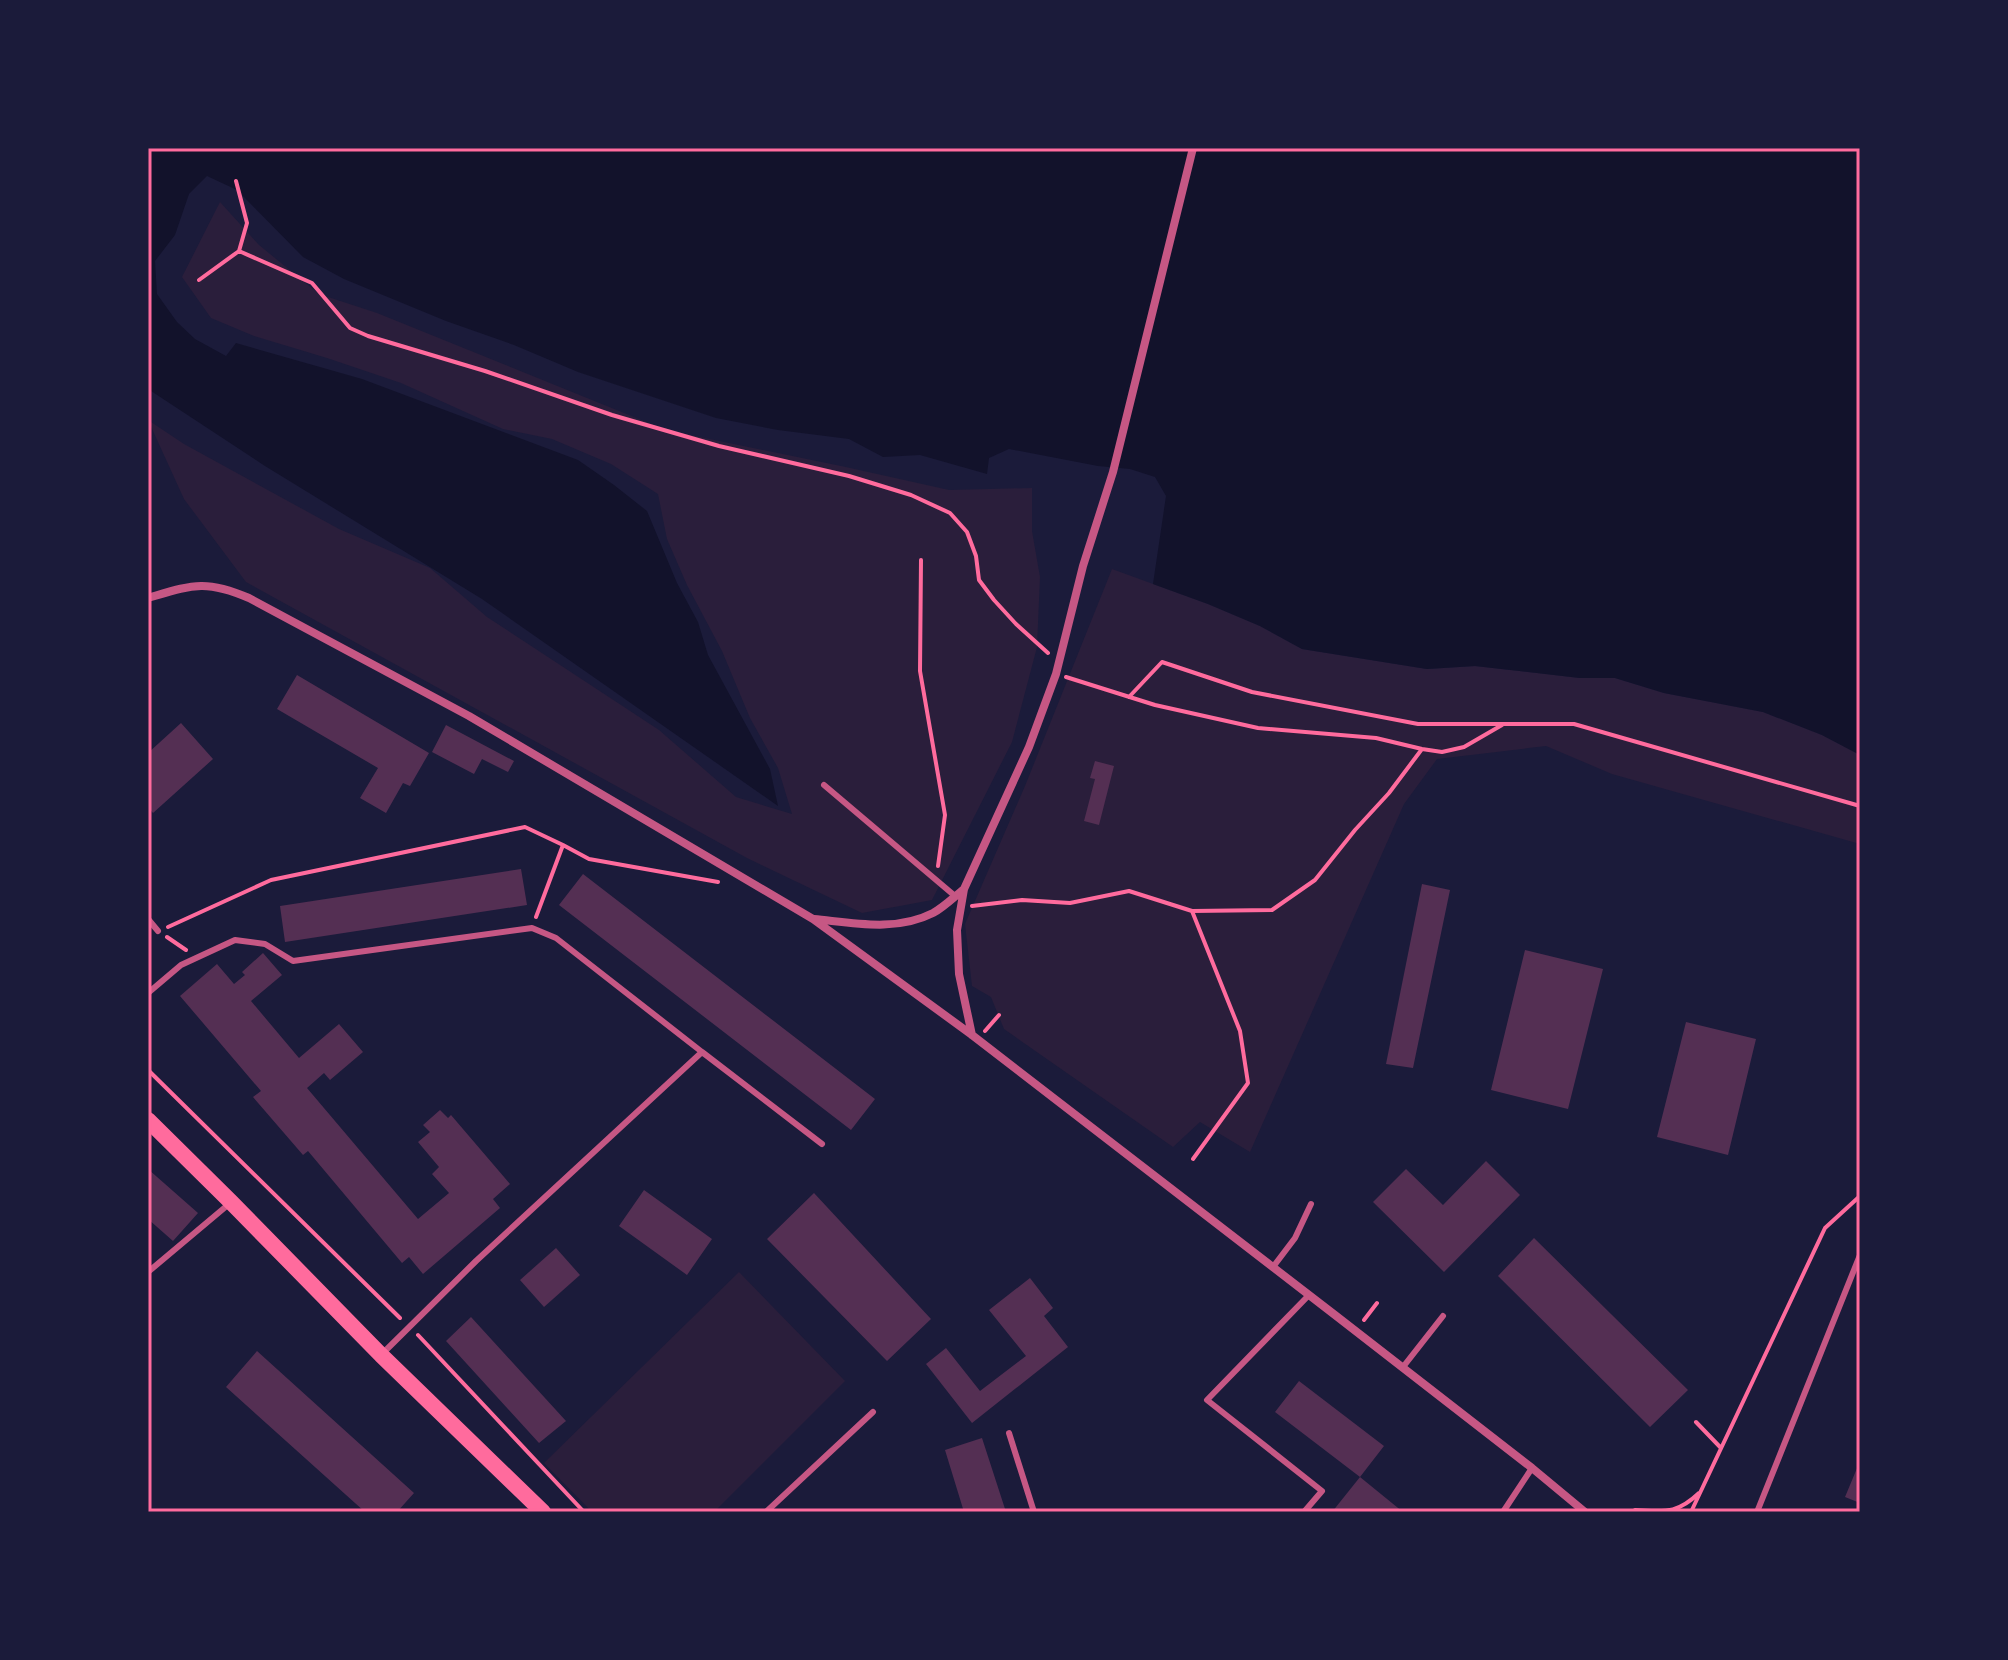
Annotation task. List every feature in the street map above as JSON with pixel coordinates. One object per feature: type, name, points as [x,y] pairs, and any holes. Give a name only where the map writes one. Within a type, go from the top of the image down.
[{"type":"main road","points":[[148,1120],[381,1355],[543,1512]]},
{"type":"street","points":[[972,1035],[959,974],[957,930],[964,889],[1029,747],[1056,674],[1083,566],[1113,472],[1193,148]]},
{"type":"street","points":[[148,598],[190,586],[211,585],[249,598],[469,716],[813,919],[972,1035],[1403,1367],[1585,1512]]},
{"type":"street","points":[[813,919],[879,925],[909,922],[936,912],[964,889]]},
{"type":"lane","points":[[824,785],[955,896]]},
{"type":"lane","points":[[148,919],[158,931]]},
{"type":"lane","points":[[148,993],[181,965],[235,940],[265,944],[293,961],[532,928],[556,938],[822,1144]]},
{"type":"lane","points":[[381,1355],[702,1052]]},
{"type":"lane","points":[[148,1272],[231,1202]]},
{"type":"lane","points":[[1273,1267],[1295,1238],[1311,1204]]},
{"type":"lane","points":[[1757,1512],[1860,1255]]},
{"type":"lane","points":[[1304,1512],[1322,1491],[1207,1400],[1309,1295]]},
{"type":"lane","points":[[1403,1367],[1443,1316]]},
{"type":"lane","points":[[766,1512],[873,1412]]},
{"type":"lane","points":[[1009,1433],[1034,1512]]},
{"type":"lane","points":[[1503,1512],[1532,1468]]},
{"type":"path","points":[[199,280],[239,251],[247,223],[236,181]]},
{"type":"path","points":[[239,251],[312,283],[350,328],[368,336],[485,371],[612,415],[719,446],[849,476],[911,495],[950,513],[967,532],[976,556],[979,580],[1016,624],[1059,662]]},
{"type":"path","points":[[921,560],[920,671],[945,815],[936,881]]},
{"type":"path","points":[[1129,697],[1162,662],[1252,692],[1418,724],[1574,724],[1860,806]]},
{"type":"path","points":[[1056,674],[1155,705],[1258,728],[1376,738],[1442,752],[1464,747],[1504,724]]},
{"type":"path","points":[[966,907],[1022,900],[1070,903],[1129,891],[1192,911],[1272,910],[1315,880],[1422,749]]},
{"type":"path","points":[[158,931],[271,880],[525,827],[589,859],[718,882]]},
{"type":"path","points":[[532,928],[563,845]]},
{"type":"path","points":[[1192,911],[1240,1031],[1248,1083],[1193,1159]]},
{"type":"path","points":[[158,931],[198,957]]},
{"type":"path","points":[[148,1070],[410,1327],[584,1512]]},
{"type":"path","points":[[1691,1512],[1825,1228],[1860,1196]]},
{"type":"path","points":[[1696,1422],[1721,1448]]},
{"type":"path","points":[[1635,1510],[1667,1511],[1686,1506],[1701,1492]]},
{"type":"shaded area","points":[[148,148],[1860,148],[1860,755],[1822,735],[1763,712],[1664,693],[1615,678],[1580,678],[1475,666],[1427,669],[1302,649],[1260,626],[1153,584],[1166,496],[1155,477],[1130,469],[1009,449],[989,458],[987,474],[920,455],[883,457],[849,439],[716,418],[578,372],[344,279],[303,257],[237,190],[207,176],[189,194],[175,235],[155,261],[157,294],[177,322],[195,339],[226,356],[236,343],[362,379],[578,460],[647,511],[677,583],[698,622],[708,655],[770,769],[778,806],[482,599],[265,466],[148,389]]},
{"type":"shaded area","points":[[220,202],[259,245],[319,294],[377,313],[666,430],[949,490],[1032,488],[1032,531],[1040,577],[1037,647],[1012,742],[932,900],[862,913],[747,858],[246,582],[184,499],[148,420],[184,444],[339,529],[430,568],[487,617],[659,730],[736,797],[792,814],[778,768],[750,718],[722,651],[667,539],[658,494],[611,464],[552,439],[503,429],[401,383],[254,336],[211,318],[182,277]]},
{"type":"shaded area","points":[[1112,569],[1208,604],[1260,626],[1302,649],[1427,669],[1475,666],[1580,678],[1615,678],[1664,693],[1763,712],[1822,735],[1860,755],[1860,844],[1612,774],[1546,746],[1437,759],[1404,804],[1250,1152],[1200,1122],[1173,1147],[1004,1029],[991,997],[972,986],[965,924],[1025,786]]},
{"type":"shaded area","points":[[739,1272],[845,1381],[714,1512],[592,1512],[544,1463]]},
{"type":"building","points":[[297,675],[429,753],[410,786],[403,783],[386,813],[360,798],[378,768],[277,709]]},
{"type":"building","points":[[181,723],[213,759],[153,813],[148,807],[148,753]]},
{"type":"building","points":[[446,725],[514,761],[508,772],[482,759],[474,774],[432,752]]},
{"type":"building","points":[[1095,761],[1114,766],[1099,825],[1084,821],[1095,779],[1090,778]]},
{"type":"building","points":[[521,869],[527,905],[285,942],[280,906]]},
{"type":"building","points":[[583,874],[875,1099],[851,1130],[559,905]]},
{"type":"building","points":[[1422,884],[1450,890],[1413,1068],[1386,1064]]},
{"type":"building","points":[[1525,950],[1603,969],[1568,1109],[1491,1090]]},
{"type":"building","points":[[263,953],[282,975],[251,1001],[299,1058],[339,1024],[363,1052],[330,1080],[324,1073],[307,1088],[418,1219],[449,1193],[432,1174],[439,1167],[418,1142],[430,1132],[423,1125],[440,1110],[448,1118],[451,1115],[510,1184],[493,1199],[500,1208],[423,1274],[409,1257],[402,1263],[308,1151],[303,1155],[253,1097],[261,1091],[180,996],[217,964],[234,984]]},
{"type":"building","points":[[1686,1022],[1756,1039],[1728,1155],[1657,1137]]},
{"type":"building","points":[[1486,1161],[1520,1195],[1444,1272],[1373,1202],[1406,1169],[1443,1205]]},
{"type":"building","points":[[148,1169],[198,1213],[173,1241],[148,1219]]},
{"type":"building","points":[[644,1190],[712,1239],[687,1275],[619,1226]]},
{"type":"building","points":[[814,1193],[931,1319],[887,1361],[767,1239]]},
{"type":"building","points":[[1534,1238],[1688,1390],[1650,1427],[1498,1276]]},
{"type":"building","points":[[556,1248],[580,1275],[544,1307],[520,1280]]},
{"type":"building","points":[[1030,1278],[1053,1308],[1044,1316],[1068,1347],[972,1423],[926,1364],[946,1348],[980,1391],[1026,1356],[989,1310]]},
{"type":"building","points":[[471,1317],[566,1421],[539,1443],[446,1341]]},
{"type":"building","points":[[257,1351],[414,1493],[397,1512],[365,1512],[226,1387]]},
{"type":"building","points":[[1299,1381],[1384,1446],[1360,1477],[1275,1412]]},
{"type":"building","points":[[982,1438],[1006,1512],[964,1512],[945,1450]]},
{"type":"building","points":[[1860,1461],[1860,1503],[1845,1497]]},
{"type":"building","points":[[1360,1477],[1403,1512],[1332,1512]]}]
